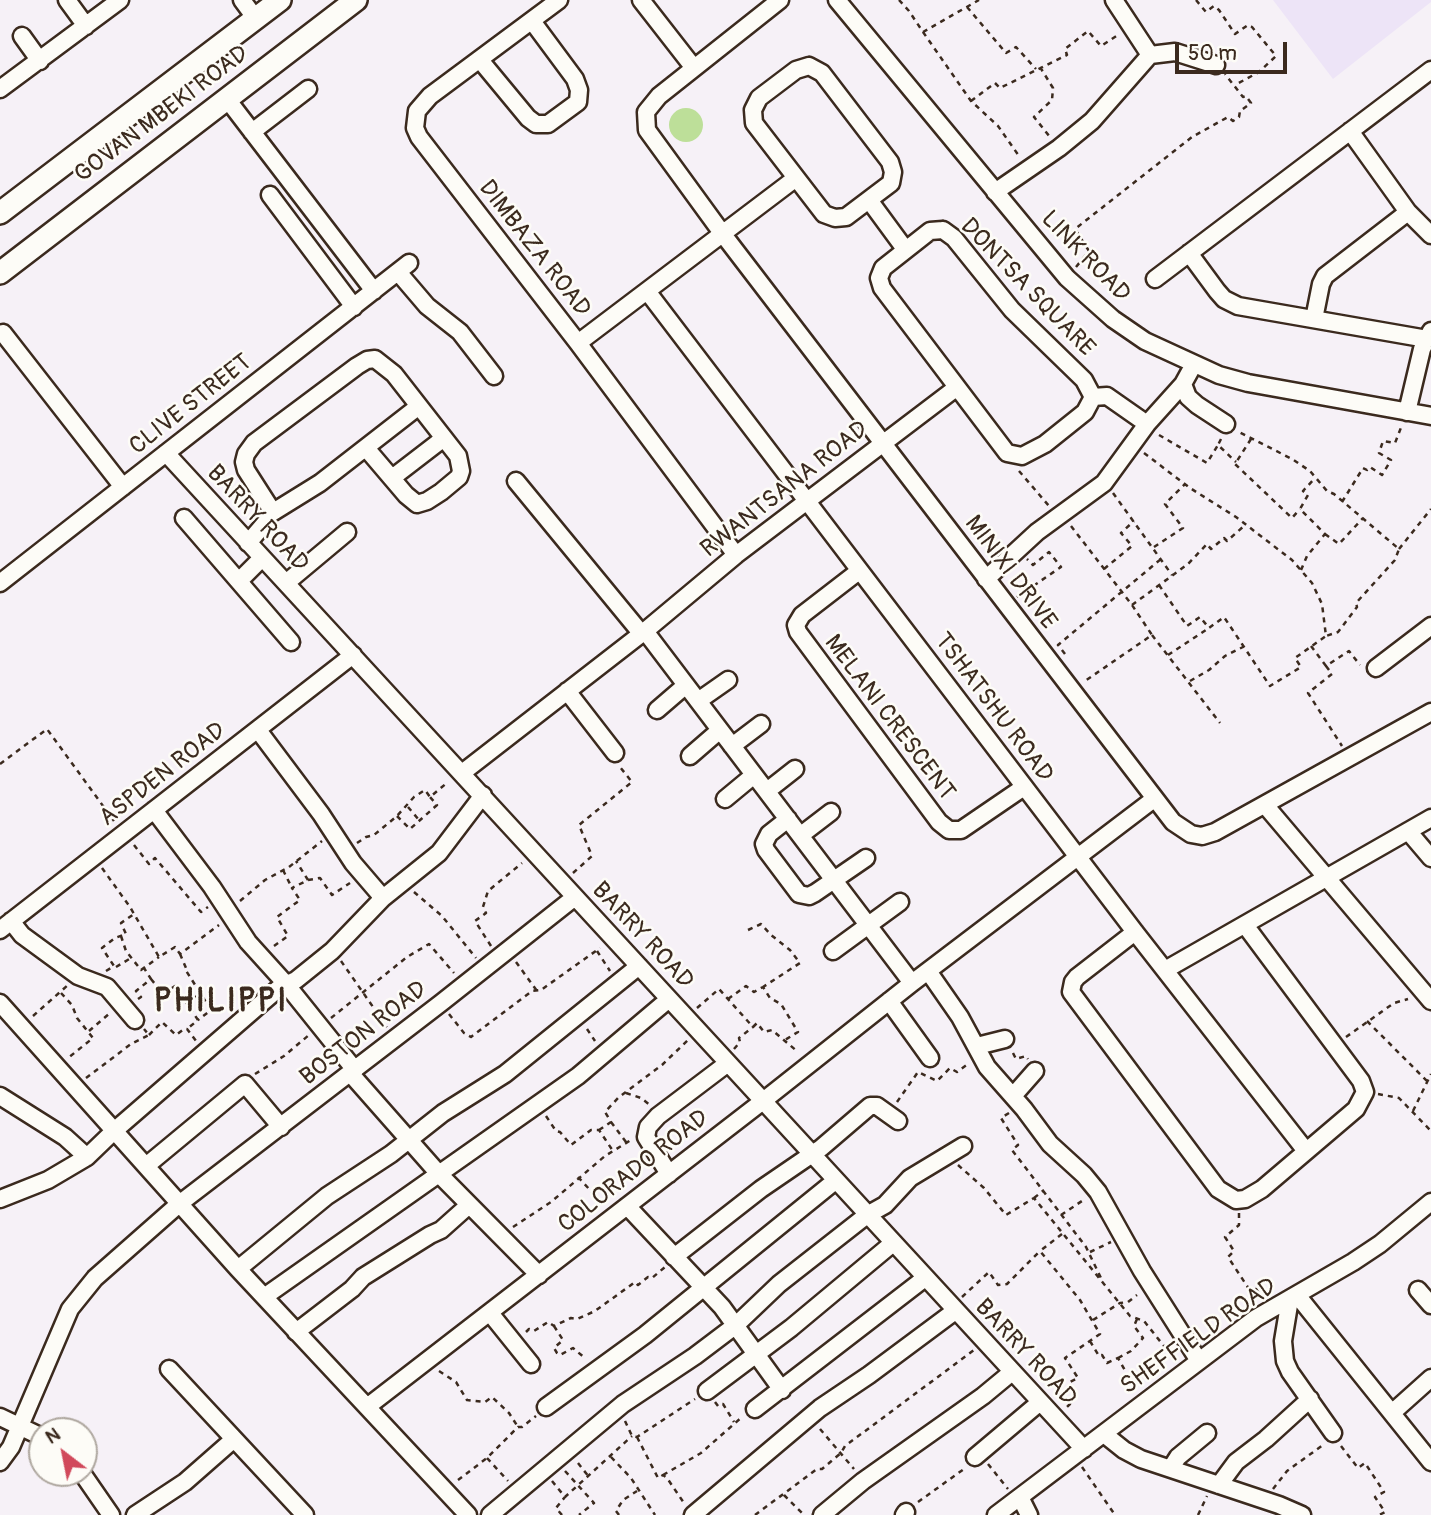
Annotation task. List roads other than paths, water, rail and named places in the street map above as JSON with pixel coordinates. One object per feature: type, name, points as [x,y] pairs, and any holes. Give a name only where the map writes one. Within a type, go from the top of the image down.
[{"type":"main road","name":"GOVAN MBEKI ROAD","points":[[0,213],[280,0]]},
{"type":"main road","name":"GOVAN MBEKI ROAD","points":[[0,273],[356,0]]},
{"type":"street","points":[[67,0],[86,26]]},
{"type":"street","points":[[0,89],[120,0]]},
{"type":"street","points":[[242,0],[256,19]]},
{"type":"street","name":"DIMBAZA ROAD","points":[[559,0],[423,103],[417,111],[415,128],[419,137],[578,343],[736,555]]},
{"type":"street","points":[[641,0],[694,68],[780,0]]},
{"type":"street","name":"LINK ROAD","points":[[837,0],[1067,278],[1113,319],[1145,341],[1194,365],[1248,383],[1431,416]]},
{"type":"street","points":[[1114,0],[1150,55]]},
{"type":"street","points":[[480,60],[536,124],[548,124],[578,102],[579,90],[575,79],[532,21]]},
{"type":"street","points":[[23,36],[40,61]]},
{"type":"street","points":[[995,192],[1059,148],[1100,112],[1150,55],[1175,52],[1216,65]]},
{"type":"street","points":[[809,66],[822,73],[890,162],[893,172],[891,183],[846,217],[835,218],[824,214],[796,178],[754,123],[753,110],[759,98],[796,70],[809,66]]},
{"type":"street","name":"MINIXI DRIVE","points":[[694,68],[659,96],[646,112],[645,122],[652,138],[1051,665],[1154,799],[1181,829],[1202,836],[1215,832],[1431,712]]},
{"type":"street","points":[[1154,279],[1430,72]]},
{"type":"street","points":[[252,132],[307,89]]},
{"type":"street","points":[[227,99],[374,291]]},
{"type":"street","points":[[1350,131],[1408,212],[1431,235]]},
{"type":"street","points":[[578,343],[796,178]]},
{"type":"street","points":[[270,195],[354,307]]},
{"type":"street","points":[[869,200],[905,249]]},
{"type":"street","points":[[1314,319],[1325,276],[1408,212]]},
{"type":"street","name":"DONTSA SQUARE","points":[[943,230],[954,237],[1012,310],[1084,380],[1093,397],[1085,412],[1045,444],[1022,456],[1007,453],[956,388],[882,288],[879,278],[883,268],[930,231],[943,230]]},
{"type":"street","points":[[1189,253],[1217,291],[1231,303],[1314,319],[1429,335],[1407,412]]},
{"type":"street","name":"CLIVE STREET","points":[[0,583],[404,268],[427,306],[460,332],[494,376]]},
{"type":"street","name":"TSHATSHU ROAD","points":[[647,291],[1135,932],[1306,1151]]},
{"type":"street","points":[[3,333],[123,487]]},
{"type":"street","points":[[248,542],[266,523],[270,514],[269,505],[246,470],[246,454],[254,443],[357,366],[375,359],[394,374],[458,456],[461,471],[459,477],[441,492],[417,504],[366,448]]},
{"type":"street","points":[[986,579],[1018,549],[1104,483],[1133,444],[1153,430],[1194,365]]},
{"type":"street","points":[[1183,384],[1188,397],[1226,424]]},
{"type":"street","name":"RWANTSANA ROAD","points":[[462,773],[643,632],[736,555],[956,388]]},
{"type":"street","points":[[1093,397],[1107,396],[1153,430]]},
{"type":"street","points":[[270,514],[301,496],[419,406]]},
{"type":"street","points":[[392,478],[444,438]]},
{"type":"street","name":"BARRY ROAD","points":[[166,453],[1054,1418],[1079,1453]]},
{"type":"street","points":[[516,481],[686,685],[912,983]]},
{"type":"street","points":[[184,518],[291,642]]},
{"type":"street","points":[[286,583],[347,532]]},
{"type":"street","points":[[239,581],[262,558]]},
{"type":"street","name":"MELANI CRESCENT","points":[[859,571],[802,615],[796,625],[798,632],[931,811],[945,828],[961,830],[1024,787]]},
{"type":"street","points":[[1376,668],[1431,626]]},
{"type":"street","name":"ASPDEN ROAD","points":[[5,926],[353,655]]},
{"type":"street","points":[[698,701],[728,680]]},
{"type":"street","points":[[657,709],[686,685]]},
{"type":"street","points":[[567,691],[615,753]]},
{"type":"street","points":[[732,746],[761,724]]},
{"type":"street","points":[[258,730],[362,875],[383,898]]},
{"type":"street","points":[[690,756],[720,730]]},
{"type":"street","points":[[767,791],[795,769]]},
{"type":"street","points":[[725,799],[754,775]]},
{"type":"street","points":[[0,1199],[48,1180],[87,1157],[204,1051],[279,988],[296,980],[331,951],[383,898],[439,853],[483,795]]},
{"type":"street","name":"COLORADO ROAD","points":[[367,1407],[912,983],[1154,799]]},
{"type":"street","points":[[1265,805],[1427,996]]},
{"type":"street","points":[[155,810],[262,958],[286,984],[409,1139],[439,1174],[539,1275]]},
{"type":"street","points":[[801,835],[831,812]]},
{"type":"street","points":[[1165,970],[1431,818]]},
{"type":"street","points":[[788,819],[769,834],[764,844],[796,892],[809,896],[866,858]]},
{"type":"street","points":[[1408,831],[1431,858]]},
{"type":"street","name":"BOSTON ROAD","points":[[0,1462],[11,1447],[70,1308],[109,1265],[179,1204],[575,897]]},
{"type":"street","points":[[833,951],[900,902]]},
{"type":"street","points":[[1135,932],[1077,976],[1071,992],[1218,1189],[1227,1197],[1236,1200],[1245,1199],[1262,1189],[1356,1109],[1365,1093],[1361,1081],[1245,925]]},
{"type":"street","points":[[5,926],[83,977],[107,987],[128,1010]]},
{"type":"street","points":[[237,1269],[308,1210],[443,1113],[505,1074],[639,966]]},
{"type":"street","points":[[928,971],[961,1017],[978,1051],[1050,1144],[1084,1175],[1098,1192],[1150,1284],[1199,1362]]},
{"type":"street","points":[[264,1297],[539,1104],[605,1055],[669,999]]},
{"type":"street","points":[[889,1001],[930,1058]]},
{"type":"street","points":[[0,1003],[237,1269],[468,1515]]},
{"type":"street","points":[[978,1051],[1005,1039]]},
{"type":"street","points":[[669,1174],[649,1142],[646,1131],[658,1116],[726,1060]]},
{"type":"street","points":[[1016,1100],[1035,1071]]},
{"type":"street","points":[[146,1166],[245,1083],[281,1127]]},
{"type":"street","points":[[0,1096],[65,1137],[87,1157]]},
{"type":"street","points":[[674,1256],[761,1189],[811,1155],[870,1106],[877,1105],[893,1117]]},
{"type":"street","points":[[490,1515],[617,1409],[736,1325],[779,1284],[867,1215],[885,1205],[916,1174],[956,1150]]},
{"type":"street","points":[[546,1408],[645,1335],[835,1181]]},
{"type":"street","name":"SHEFFIELD ROAD","points":[[996,1515],[1269,1310],[1380,1244],[1431,1202]]},
{"type":"street","points":[[296,1332],[352,1289],[363,1277],[430,1234],[441,1230],[469,1205]]},
{"type":"street","points":[[621,1211],[674,1256],[703,1287],[736,1325],[782,1390]]},
{"type":"street","points":[[707,1391],[791,1328],[893,1243]]},
{"type":"street","points":[[755,1409],[925,1278]]},
{"type":"street","points":[[1418,1290],[1431,1305]]},
{"type":"street","points":[[1294,1297],[1346,1356],[1431,1462]]},
{"type":"street","points":[[1294,1297],[1283,1341],[1286,1361],[1290,1373],[1333,1433]]},
{"type":"street","points":[[694,1514],[807,1418],[953,1309]]},
{"type":"street","points":[[489,1313],[531,1364]]},
{"type":"street","points":[[169,1369],[305,1515]]},
{"type":"street","points":[[822,1515],[863,1481],[983,1396],[1012,1372]]},
{"type":"street","points":[[1392,1412],[1431,1378]]},
{"type":"street","points":[[1216,1484],[1236,1462],[1310,1399]]},
{"type":"street","points":[[975,1457],[1039,1403]]},
{"type":"street","points":[[0,1417],[28,1431]]},
{"type":"street","points":[[1171,1468],[1178,1457],[1207,1433]]},
{"type":"street","points":[[1104,1434],[1131,1454],[1302,1515]]},
{"type":"street","points":[[135,1515],[185,1482],[234,1439]]},
{"type":"street","points":[[92,1487],[111,1515]]},
{"type":"street","points":[[1018,1498],[1030,1515]]},
{"type":"district","name":"PHILIPPI","points":[[221,1003]]}]
